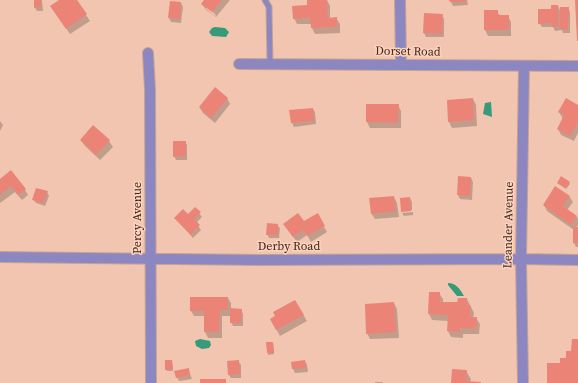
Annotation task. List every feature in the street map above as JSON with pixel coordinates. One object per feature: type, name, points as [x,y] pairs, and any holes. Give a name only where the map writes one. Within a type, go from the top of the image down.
[{"type":"street","points":[[400,0],[401,65]]},
{"type":"street","name":"Percy Avenue","points":[[148,53],[150,97],[151,383]]},
{"type":"street","name":"Dorset Road","points":[[239,64],[578,66]]},
{"type":"street","name":"Leander Avenue","points":[[523,383],[521,259],[524,66]]},
{"type":"street","name":"Derby Road","points":[[0,257],[259,260],[578,260]]},
{"type":"lane","points":[[265,0],[269,7],[270,64]]},
{"type":"shaded area","points":[[215,27],[225,28],[229,32],[226,37],[212,36],[209,32]]},
{"type":"shaded area","points":[[491,102],[492,117],[483,114],[485,103]]},
{"type":"shaded area","points":[[448,283],[456,285],[464,296],[457,296]]},
{"type":"shaded area","points":[[200,339],[210,341],[211,345],[209,348],[202,349],[196,346],[195,341]]},
{"type":"building","points":[[34,0],[41,0],[41,7],[34,8]]},
{"type":"building","points":[[59,0],[77,0],[87,14],[66,29],[50,6]]},
{"type":"building","points":[[204,0],[222,0],[212,12],[201,4]]},
{"type":"building","points":[[307,0],[327,0],[328,18],[337,17],[337,27],[311,28],[310,18],[293,19],[292,6],[307,5]]},
{"type":"building","points":[[449,0],[466,0],[466,2],[450,2]]},
{"type":"building","points":[[575,0],[578,0],[578,41],[577,41]]},
{"type":"building","points":[[170,1],[181,2],[180,19],[168,18]]},
{"type":"building","points":[[551,5],[558,5],[559,27],[552,27],[552,23],[538,24],[538,9],[551,9]]},
{"type":"building","points":[[560,7],[569,7],[568,29],[560,29]]},
{"type":"building","points":[[484,10],[498,10],[498,15],[509,15],[509,30],[484,30]]},
{"type":"building","points":[[424,13],[443,14],[442,34],[423,33]]},
{"type":"building","points":[[215,87],[228,98],[211,118],[199,107]]},
{"type":"building","points":[[473,98],[474,120],[448,122],[447,100]]},
{"type":"building","points":[[566,98],[578,105],[578,123],[570,136],[557,129],[564,115],[558,112]]},
{"type":"building","points":[[366,104],[399,104],[398,123],[366,122]]},
{"type":"building","points":[[313,108],[314,121],[291,123],[289,110]]},
{"type":"building","points":[[93,125],[110,140],[96,155],[80,140]]},
{"type":"building","points":[[173,141],[186,141],[186,156],[173,157]]},
{"type":"building","points":[[11,170],[26,189],[18,195],[11,186],[0,195],[0,179]]},
{"type":"building","points":[[458,176],[471,177],[470,196],[457,195]]},
{"type":"building","points":[[561,176],[570,182],[565,188],[557,183]]},
{"type":"building","points":[[555,186],[570,196],[563,206],[577,216],[571,225],[543,205]]},
{"type":"building","points":[[36,188],[48,191],[43,203],[32,200]]},
{"type":"building","points":[[394,196],[396,211],[371,214],[369,198]]},
{"type":"building","points":[[410,197],[411,211],[401,212],[400,198]]},
{"type":"building","points":[[195,207],[201,212],[194,219],[200,225],[191,235],[174,218],[183,209],[188,214]]},
{"type":"building","points":[[298,213],[304,221],[318,213],[325,226],[307,236],[303,230],[293,237],[283,224]]},
{"type":"building","points":[[267,223],[278,224],[278,235],[266,235]]},
{"type":"building","points":[[573,227],[578,227],[578,243],[573,243]]},
{"type":"building","points":[[429,292],[440,292],[440,302],[457,302],[458,298],[467,298],[467,305],[471,306],[470,317],[477,317],[476,329],[460,328],[460,332],[447,331],[448,315],[428,314]]},
{"type":"building","points":[[190,297],[228,297],[228,310],[220,310],[219,332],[204,332],[204,311],[190,311]]},
{"type":"building","points":[[295,300],[304,315],[276,330],[270,319],[275,316],[273,312]]},
{"type":"building","points":[[394,302],[396,332],[366,334],[365,304]]},
{"type":"building","points":[[230,308],[242,309],[241,323],[230,323]]},
{"type":"building","points":[[572,339],[578,339],[578,383],[547,383],[547,363],[560,363],[560,358],[566,358],[566,351],[571,351]]},
{"type":"building","points":[[266,342],[273,342],[274,353],[267,353]]},
{"type":"building","points":[[165,360],[172,360],[173,369],[165,370]]},
{"type":"building","points":[[239,360],[240,374],[228,375],[227,361]]},
{"type":"building","points":[[305,360],[306,368],[292,369],[291,362]]},
{"type":"building","points":[[189,368],[190,375],[176,378],[174,371]]},
{"type":"building","points":[[452,369],[467,370],[466,381],[481,383],[451,383]]},
{"type":"building","points":[[200,379],[226,379],[226,383],[200,383]]}]
